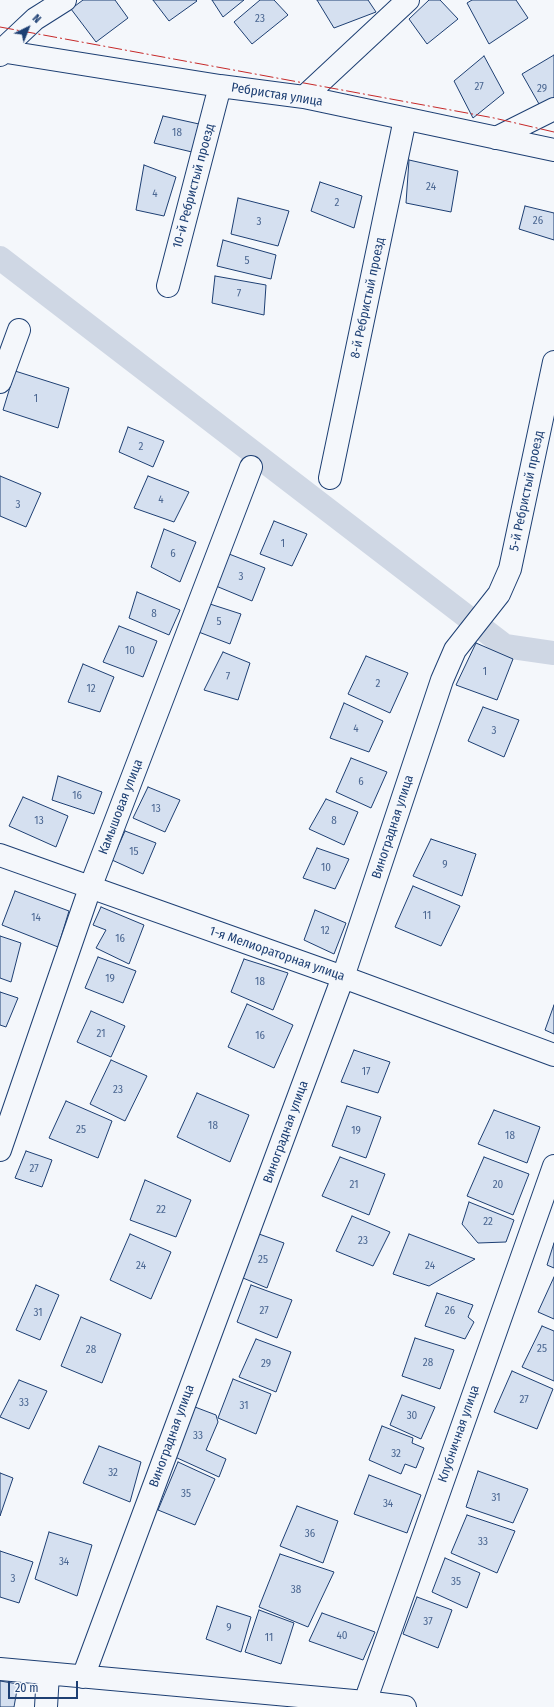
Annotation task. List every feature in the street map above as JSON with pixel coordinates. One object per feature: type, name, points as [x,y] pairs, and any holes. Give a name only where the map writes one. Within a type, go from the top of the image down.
[{"type":"street","points":[[0,53],[35,19],[65,0]]},
{"type":"street","points":[[304,97],[408,0]]},
{"type":"street","name":"Ребристая улица","points":[[0,53],[304,97],[554,150]]},
{"type":"street","name":"10-й Ребристый проезд","points":[[168,286],[220,86]]},
{"type":"street","points":[[496,138],[554,109]]},
{"type":"street","name":"8-й Ребристый проезд","points":[[330,478],[405,119]]},
{"type":"street","points":[[0,382],[19,330]]},
{"type":"street","name":"5-й Ребристый проезд","points":[[498,594],[510,569],[554,362]]},
{"type":"street","name":"Камышовая улица","points":[[0,1150],[90,888],[251,467]]},
{"type":"street","name":"Виноградная улица","points":[[83,1677],[343,977],[442,680],[455,650],[498,594]]},
{"type":"street","name":"1-я Мелиораторная улица","points":[[0,855],[343,977],[554,1055]]},
{"type":"street","name":"Клубничная улица","points":[[365,1702],[554,1166]]},
{"type":"street","points":[[0,1669],[322,1702],[365,1702],[405,1707]]},
{"type":"street","points":[[46,1707],[48,1674]]},
{"type":"building","points":[[83,0],[115,0],[128,18],[96,42],[71,9]]},
{"type":"building","points":[[153,0],[196,0],[197,1],[169,21]]},
{"type":"building","points":[[212,0],[244,0],[223,17]]},
{"type":"building","points":[[260,0],[274,0],[288,15],[252,44],[234,22]]},
{"type":"building","points":[[317,0],[368,0],[376,12],[334,28]]},
{"type":"building","points":[[429,0],[440,0],[458,19],[427,44],[409,19]]},
{"type":"building","points":[[472,0],[516,0],[528,18],[489,44],[467,3]]},
{"type":"building","points":[[554,55],[554,104],[543,111],[522,74]]},
{"type":"building","points":[[484,56],[504,93],[473,118],[454,81]]},
{"type":"building","points":[[163,116],[199,124],[192,152],[154,143]]},
{"type":"building","points":[[409,160],[458,171],[451,212],[406,203]]},
{"type":"building","points":[[144,165],[176,177],[164,216],[136,210]]},
{"type":"building","points":[[320,182],[362,196],[354,228],[311,211]]},
{"type":"building","points":[[238,198],[289,211],[278,246],[231,234]]},
{"type":"building","points":[[525,206],[554,213],[554,240],[519,229]]},
{"type":"building","points":[[223,240],[276,255],[271,279],[217,266]]},
{"type":"building","points":[[215,276],[266,285],[264,315],[212,303]]},
{"type":"building","points":[[15,371],[69,388],[58,428],[3,410]]},
{"type":"building","points":[[128,427],[164,441],[153,467],[119,452]]},
{"type":"building","points":[[0,476],[41,493],[26,527],[0,516]]},
{"type":"building","points":[[148,476],[189,492],[174,522],[134,508]]},
{"type":"building","points":[[274,521],[307,534],[292,566],[260,554]]},
{"type":"building","points":[[164,529],[196,542],[180,582],[151,567]]},
{"type":"building","points":[[229,554],[265,568],[252,601],[216,586]]},
{"type":"building","points":[[137,592],[180,610],[169,635],[129,618]]},
{"type":"building","points":[[210,604],[241,614],[230,644],[196,631]]},
{"type":"building","points":[[119,626],[157,641],[143,677],[103,662]]},
{"type":"building","points":[[476,643],[513,659],[497,700],[456,685]]},
{"type":"building","points":[[223,652],[250,663],[238,700],[204,690]]},
{"type":"building","points":[[366,656],[408,673],[390,713],[348,694]]},
{"type":"building","points":[[83,664],[114,677],[100,712],[68,702]]},
{"type":"building","points":[[344,703],[383,721],[369,752],[330,738]]},
{"type":"building","points":[[483,707],[519,720],[504,757],[468,741]]},
{"type":"building","points":[[351,758],[387,772],[371,808],[336,792]]},
{"type":"building","points":[[58,776],[102,792],[94,814],[52,800]]},
{"type":"building","points":[[148,787],[180,800],[165,832],[133,818]]},
{"type":"building","points":[[23,797],[68,816],[56,847],[9,826]]},
{"type":"building","points":[[326,799],[358,812],[344,845],[309,829]]},
{"type":"building","points":[[125,831],[156,843],[143,874],[112,860]]},
{"type":"building","points":[[431,839],[476,854],[462,896],[413,876]]},
{"type":"building","points":[[317,848],[349,859],[335,889],[303,878]]},
{"type":"building","points":[[413,886],[460,906],[441,946],[395,927]]},
{"type":"building","points":[[15,891],[69,911],[58,947],[2,925]]},
{"type":"building","points":[[101,907],[144,925],[129,964],[96,948],[106,930],[93,925]]},
{"type":"building","points":[[315,910],[346,923],[334,954],[304,940]]},
{"type":"building","points":[[0,936],[21,943],[11,982],[0,978]]},
{"type":"building","points":[[98,957],[136,971],[123,1003],[85,988]]},
{"type":"building","points":[[244,959],[288,973],[273,1010],[231,992]]},
{"type":"building","points":[[0,992],[18,998],[6,1027],[0,1025]]},
{"type":"building","points":[[247,1004],[293,1025],[274,1068],[228,1047]]},
{"type":"building","points":[[554,1005],[554,1034],[545,1030]]},
{"type":"building","points":[[91,1011],[125,1026],[111,1057],[77,1042]]},
{"type":"building","points":[[354,1050],[390,1062],[378,1093],[341,1082]]},
{"type":"building","points":[[111,1060],[147,1076],[125,1121],[90,1104]]},
{"type":"building","points":[[197,1093],[249,1115],[230,1162],[177,1137]]},
{"type":"building","points":[[66,1101],[112,1121],[98,1158],[49,1138]]},
{"type":"building","points":[[347,1106],[381,1117],[366,1158],[332,1146]]},
{"type":"building","points":[[494,1110],[540,1127],[527,1163],[478,1144]]},
{"type":"building","points":[[26,1151],[52,1160],[42,1187],[15,1178]]},
{"type":"building","points":[[340,1157],[385,1174],[369,1215],[322,1196]]},
{"type":"building","points":[[484,1157],[529,1174],[513,1215],[467,1196]]},
{"type":"building","points":[[145,1180],[191,1200],[176,1237],[130,1220]]},
{"type":"building","points":[[469,1202],[514,1220],[506,1242],[478,1243],[462,1224]]},
{"type":"building","points":[[352,1216],[390,1232],[373,1266],[336,1251]]},
{"type":"building","points":[[130,1234],[171,1252],[151,1299],[110,1280]]},
{"type":"building","points":[[259,1234],[284,1243],[267,1288],[243,1278]]},
{"type":"building","points":[[409,1234],[475,1259],[429,1286],[393,1274]]},
{"type":"building","points":[[554,1243],[554,1268],[547,1265]]},
{"type":"building","points":[[554,1277],[554,1319],[538,1312]]},
{"type":"building","points":[[36,1285],[59,1295],[40,1340],[16,1330]]},
{"type":"building","points":[[251,1285],[292,1300],[277,1338],[237,1322]]},
{"type":"building","points":[[437,1293],[473,1305],[468,1317],[474,1322],[465,1339],[425,1326]]},
{"type":"building","points":[[81,1317],[121,1334],[102,1383],[61,1366]]},
{"type":"building","points":[[542,1326],[554,1331],[554,1381],[522,1367]]},
{"type":"building","points":[[415,1338],[454,1350],[440,1389],[402,1376]]},
{"type":"building","points":[[256,1339],[291,1352],[276,1392],[239,1377]]},
{"type":"building","points":[[512,1371],[553,1389],[537,1429],[494,1412]]},
{"type":"building","points":[[233,1379],[271,1394],[256,1434],[218,1418]]},
{"type":"building","points":[[19,1380],[47,1391],[29,1429],[0,1417]]},
{"type":"building","points":[[402,1395],[435,1407],[421,1439],[390,1425]]},
{"type":"building","points":[[195,1407],[216,1415],[218,1422],[206,1450],[226,1459],[219,1477],[175,1457]]},
{"type":"building","points":[[382,1426],[413,1438],[412,1443],[424,1448],[416,1468],[405,1464],[401,1474],[369,1460]]},
{"type":"building","points":[[99,1446],[141,1462],[130,1502],[83,1483]]},
{"type":"building","points":[[178,1462],[215,1479],[195,1525],[158,1510]]},
{"type":"building","points":[[478,1471],[528,1489],[513,1523],[466,1507]]},
{"type":"building","points":[[0,1473],[13,1478],[0,1516]]},
{"type":"building","points":[[369,1475],[421,1495],[407,1533],[354,1514]]},
{"type":"building","points":[[297,1506],[338,1521],[323,1563],[280,1546]]},
{"type":"building","points":[[467,1515],[515,1531],[497,1573],[451,1553]]},
{"type":"building","points":[[49,1532],[92,1545],[77,1596],[35,1579]]},
{"type":"building","points":[[0,1551],[33,1562],[19,1603],[0,1597]]},
{"type":"building","points":[[280,1554],[334,1572],[308,1627],[259,1607]]},
{"type":"building","points":[[445,1558],[480,1573],[467,1608],[432,1592]]},
{"type":"building","points":[[417,1597],[452,1610],[438,1648],[403,1634]]},
{"type":"building","points":[[217,1606],[251,1617],[241,1652],[206,1639]]},
{"type":"building","points":[[259,1610],[294,1623],[281,1664],[245,1652]]},
{"type":"building","points":[[322,1613],[375,1632],[363,1660],[309,1641]]},
{"type":"building","points":[[0,1681],[18,1684],[14,1707],[0,1707]]},
{"type":"waterway","points":[[0,258],[505,646],[554,653]]},
{"type":"power","points":[[0,27],[494,118],[554,132]]}]
